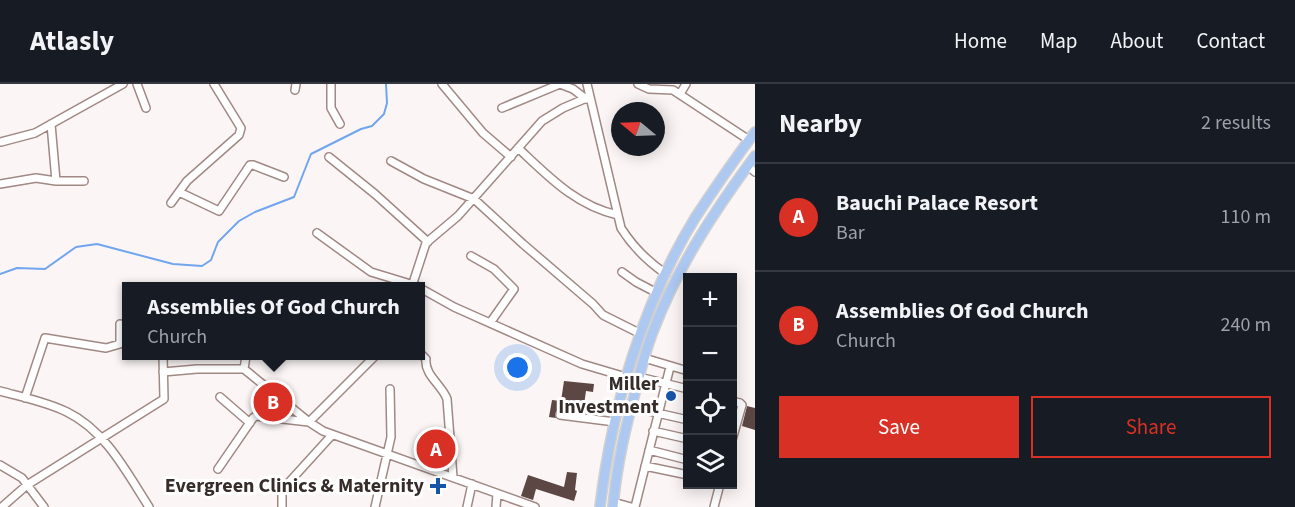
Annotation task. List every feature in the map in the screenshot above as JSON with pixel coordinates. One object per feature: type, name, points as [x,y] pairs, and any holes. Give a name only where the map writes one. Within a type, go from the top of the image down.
[{"type":"highway","points":[[600,507],[604,474],[622,389],[657,293],[695,218],[752,136]]},
{"type":"highway","points":[[613,505],[619,460],[628,419],[644,358],[662,311],[686,260],[717,210],[751,169],[755,157]]},
{"type":"highway","points":[[622,389],[628,393],[635,393]]},
{"type":"highway","points":[[615,418],[623,415],[628,419]]},
{"type":"street","points":[[2,142],[35,133],[123,84]]},
{"type":"street","points":[[137,84],[147,108]]},
{"type":"street","points":[[171,203],[187,181],[239,135],[241,130],[214,84]]},
{"type":"street","points":[[331,84],[331,108],[340,124]]},
{"type":"street","points":[[442,84],[483,133],[511,157]]},
{"type":"street","points":[[501,108],[560,84],[587,98]]},
{"type":"street","points":[[587,84],[587,98],[621,228],[632,245],[650,263],[666,274]]},
{"type":"street","points":[[639,84],[649,89],[673,90],[752,136]]},
{"type":"street","points":[[680,94],[686,84]]},
{"type":"street","points":[[416,282],[424,247],[428,242],[458,216],[542,121],[563,108],[587,98]]},
{"type":"street","points":[[51,124],[56,181]]},
{"type":"street","points":[[518,148],[566,192],[603,212],[618,215]]},
{"type":"street","points":[[329,157],[375,194],[428,242]]},
{"type":"street","points":[[391,161],[424,178],[474,198],[522,244],[568,281],[603,315],[641,334]]},
{"type":"street","points":[[179,192],[219,211],[250,165],[285,177]]},
{"type":"street","points":[[0,184],[36,178],[84,181]]},
{"type":"street","points":[[317,233],[364,268],[402,282]]},
{"type":"street","points":[[471,256],[494,269],[514,289],[490,323]]},
{"type":"street","points":[[622,272],[657,293]]},
{"type":"street","points":[[425,292],[582,364],[626,377]]},
{"type":"street","points":[[25,398],[45,338],[105,348],[120,344],[120,324]]},
{"type":"street","points":[[425,358],[427,370],[447,399],[453,477]]},
{"type":"street","points":[[644,358],[683,370]]},
{"type":"street","points":[[2,507],[27,485],[164,399],[163,360]]},
{"type":"street","points":[[244,369],[245,360]]},
{"type":"street","points":[[309,422],[371,360]]},
{"type":"street","points":[[613,505],[633,507],[670,367]]},
{"type":"street","points":[[164,372],[244,369],[309,422],[332,435],[535,507]]},
{"type":"street","points":[[639,377],[683,388]]},
{"type":"street","points":[[375,507],[391,437],[390,389]]},
{"type":"street","points":[[0,391],[69,412],[90,427],[107,443],[149,507]]},
{"type":"street","points":[[220,397],[250,423]]},
{"type":"street","points":[[737,402],[742,405],[737,417]]},
{"type":"street","points":[[632,407],[683,419]]},
{"type":"street","points":[[560,415],[615,418]]},
{"type":"street","points":[[218,470],[256,416],[309,422]]},
{"type":"street","points":[[653,431],[683,438]]},
{"type":"street","points":[[282,507],[282,490],[332,435]]},
{"type":"street","points":[[649,450],[683,459]]},
{"type":"street","points":[[0,465],[22,478],[44,507]]},
{"type":"street","points":[[645,466],[683,474]]},
{"type":"street","points":[[467,507],[472,484]]},
{"type":"street","points":[[714,507],[719,489]]},
{"type":"street","points":[[495,507],[497,494]]},
{"type":"building","points":[[564,381],[594,384],[593,392],[586,391],[584,405],[592,406],[591,413],[558,409],[555,414],[556,418],[549,417],[552,400],[561,401]]},
{"type":"building","points":[[747,406],[755,408],[755,430],[742,426]]},
{"type":"building","points":[[567,472],[577,473],[575,490],[577,491],[574,501],[536,489],[533,500],[521,496],[528,475],[564,487]]},
{"type":"waterway","points":[[0,274],[17,268],[45,269],[76,247],[97,244],[173,264],[202,266],[211,260],[218,242],[239,221],[255,212],[294,197],[311,154],[361,129],[372,126],[384,114],[387,103],[386,84]]},
{"type":"place","name":"Miller Investment","points":[[671,396]]},
{"type":"place","name":"Assemblies Of God Church","points":[[273,402]]},
{"type":"place","name":"Bauchi Palace Resort","points":[[436,449]]},
{"type":"place","name":"Evergreen Clinics & Maternity","points":[[438,486]]}]
